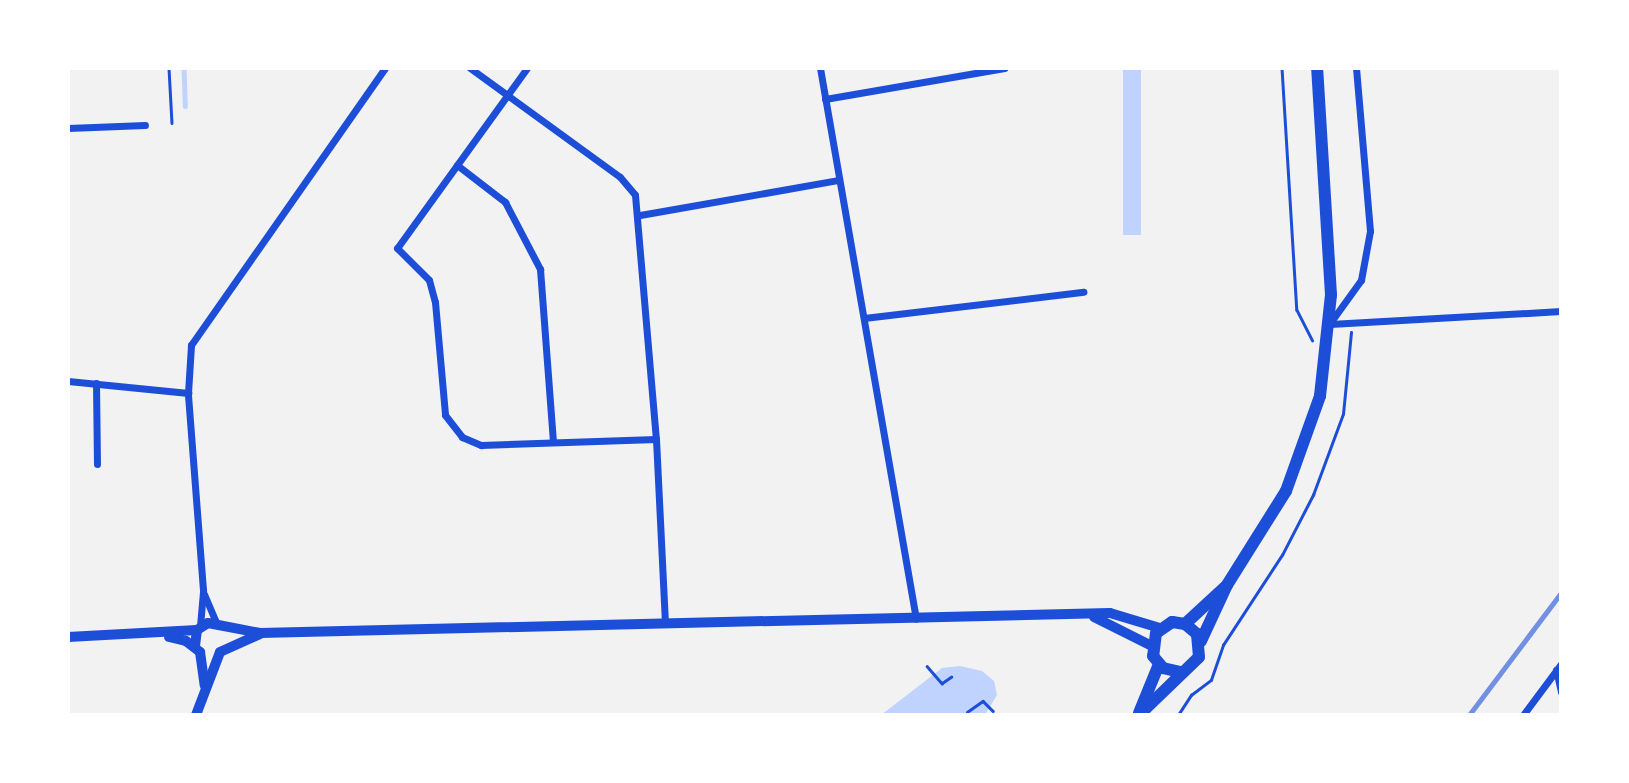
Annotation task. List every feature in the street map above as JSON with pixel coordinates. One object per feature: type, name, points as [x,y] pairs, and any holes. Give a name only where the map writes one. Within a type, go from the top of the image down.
[{"type":"main road","points":[[1139,715],[1181,672],[1195,664],[1200,641],[1227,585],[1281,501],[1308,440],[1325,370],[1330,324],[1317,68]]},
{"type":"main road","points":[[1139,715],[1158,664],[1152,646],[1160,628],[1185,624],[1227,585]]},
{"type":"main road","points":[[1185,624],[1200,641]]},
{"type":"main road","points":[[1158,664],[1181,672]]},
{"type":"street","points":[[205,685],[197,649],[203,590],[188,393],[188,359],[197,331],[385,68]]},
{"type":"street","points":[[470,68],[621,177],[635,195],[640,215],[656,439],[665,624]]},
{"type":"street","points":[[527,68],[397,248],[429,279],[435,302],[445,415],[451,427],[481,445],[656,439]]},
{"type":"street","points":[[820,68],[916,619]]},
{"type":"street","points":[[825,99],[1004,68]]},
{"type":"street","points":[[1330,324],[1349,301],[1368,257],[1370,231],[1356,68]]},
{"type":"street","points":[[68,128],[145,125]]},
{"type":"street","points":[[457,165],[505,202],[540,269],[553,441]]},
{"type":"street","points":[[640,215],[839,180]]},
{"type":"street","points":[[863,318],[1083,292]]},
{"type":"street","points":[[1330,324],[1561,310]]},
{"type":"street","points":[[68,381],[188,393]]},
{"type":"street","points":[[96,383],[97,464]]},
{"type":"street","points":[[195,715],[226,635],[219,626],[203,590]]},
{"type":"street","points":[[68,637],[164,635],[219,626],[260,633],[1090,616],[1110,613],[1160,628]]},
{"type":"street","points":[[1090,616],[1152,646]]},
{"type":"street","points":[[164,635],[212,656],[260,633]]},
{"type":"street","points":[[1558,667],[1561,691]]},
{"type":"street","points":[[1523,715],[1558,667]]},
{"type":"path","points":[[169,68],[172,123]]},
{"type":"path","points":[[1282,68],[1297,310],[1302,321]]},
{"type":"path","points":[[1178,715],[1191,695],[1211,680],[1223,645],[1282,555],[1313,495],[1343,414],[1351,324]]},
{"type":"path","points":[[928,666],[942,683],[951,677]]},
{"type":"path","points":[[967,712],[984,701],[993,710]]},
{"type":"water","points":[[1123,68],[1141,68],[1141,235],[1123,235]]},
{"type":"water","points":[[960,666],[982,671],[994,681],[997,695],[985,715],[881,715],[942,668]]},
{"type":"waterway","points":[[184,68],[185,106]]},
{"type":"railway","points":[[1469,715],[1561,593]]}]
